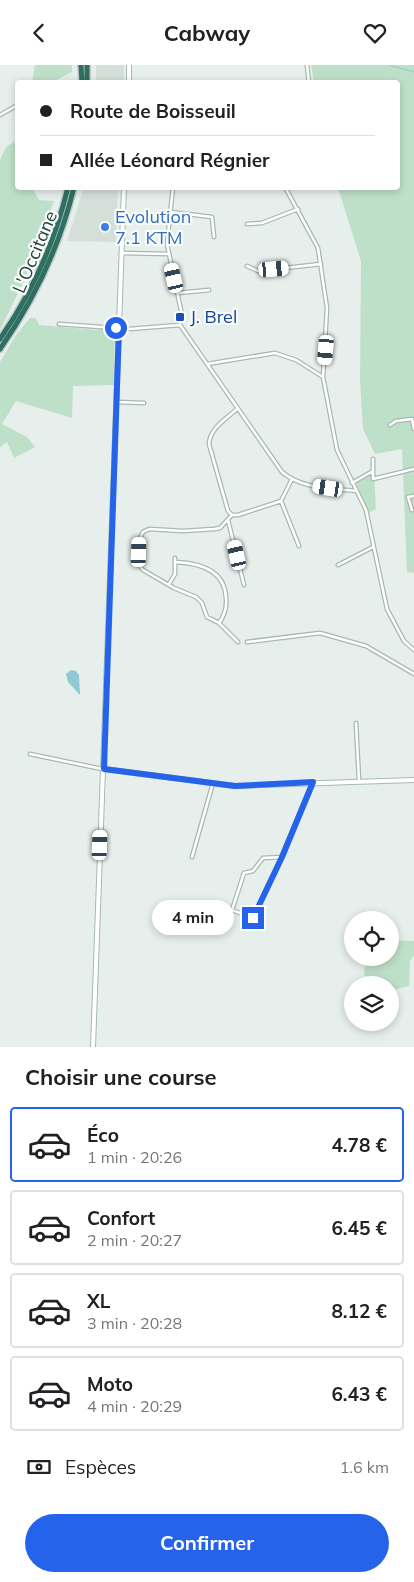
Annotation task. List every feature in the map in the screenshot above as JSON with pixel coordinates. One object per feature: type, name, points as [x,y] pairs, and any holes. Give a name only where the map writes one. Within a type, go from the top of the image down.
[{"type":"highway","points":[[82,65],[82,80]]},
{"type":"highway","points":[[87,65],[87,80]]},
{"type":"highway","name":"L'Occitane","points":[[0,339],[21,306],[42,265],[54,235],[67,190]]},
{"type":"highway","name":"L'Occitane","points":[[0,349],[20,319],[45,272],[60,235],[73,190]]},
{"type":"main road","points":[[129,65],[130,80]]},
{"type":"main road","points":[[93,1047],[124,190]]},
{"type":"main road","points":[[104,769],[235,786],[359,780],[414,780]]},
{"type":"street","points":[[307,65],[309,80]]},
{"type":"street","points":[[0,115],[15,107]]},
{"type":"street","points":[[173,190],[167,244],[182,315],[180,325],[275,465],[292,479],[308,485],[356,491]]},
{"type":"street","points":[[287,190],[318,248],[327,308],[323,377],[337,450],[366,510],[387,609],[404,641],[414,650]]},
{"type":"street","points":[[247,224],[262,223],[298,208]]},
{"type":"street","points":[[170,213],[212,217],[214,237]]},
{"type":"street","points":[[121,253],[169,254]]},
{"type":"street","points":[[247,266],[258,271],[321,265]]},
{"type":"street","points":[[178,293],[209,290]]},
{"type":"street","points":[[59,324],[119,328],[180,325]]},
{"type":"street","points":[[207,364],[275,353],[296,360],[323,377]]},
{"type":"street","points":[[117,402],[144,403]]},
{"type":"street","points":[[232,515],[228,511],[209,444],[214,430],[237,409]]},
{"type":"street","points":[[390,425],[396,421],[412,419],[414,429]]},
{"type":"street","points":[[373,459],[373,479],[414,469]]},
{"type":"street","points":[[352,483],[373,471]]},
{"type":"street","points":[[238,642],[219,623],[207,617],[202,603],[196,597],[140,567],[139,540],[143,532],[148,529],[183,531],[220,528],[232,515],[238,515],[281,501],[292,479]]},
{"type":"street","points":[[412,510],[408,497],[414,496]]},
{"type":"street","points":[[281,501],[299,546]]},
{"type":"street","points":[[228,519],[244,585]]},
{"type":"street","points":[[338,565],[373,547]]},
{"type":"street","points":[[169,584],[175,575],[176,558]]},
{"type":"street","points":[[175,562],[207,568],[221,579],[226,589],[227,605],[223,618],[219,623]]},
{"type":"street","points":[[247,642],[320,633],[366,646],[414,674]]},
{"type":"street","points":[[356,723],[359,780]]},
{"type":"street","points":[[30,754],[104,769]]},
{"type":"street","points":[[282,857],[263,858],[253,871],[244,873],[232,910],[253,918],[282,857],[313,782]]},
{"type":"street","points":[[192,857],[213,783]]},
{"type":"shaded area","points":[[96,65],[124,65],[124,80],[96,80]]},
{"type":"shaded area","points":[[83,190],[118,190],[116,242],[67,241]]},
{"type":"green space","points":[[35,65],[72,65],[72,72],[56,80],[32,80]]},
{"type":"green space","points":[[311,65],[414,65],[414,573],[407,572],[402,449],[375,454],[363,429],[360,379],[361,261],[339,190],[400,190],[400,80],[314,80]]},
{"type":"green space","points":[[15,141],[15,190],[33,190],[39,200],[54,201],[25,279],[0,330],[0,160],[6,147]]},
{"type":"green space","points":[[30,318],[36,318],[39,325],[98,330],[105,328],[115,331],[114,385],[73,386],[72,418],[16,401],[2,424],[27,437],[35,447],[14,458],[7,442],[0,447],[0,362],[16,335]]},
{"type":"green space","points":[[374,472],[376,509],[369,513],[357,485],[358,481]]},
{"type":"green space","points":[[399,940],[414,941],[414,955],[410,961],[409,986],[399,989],[399,976],[365,976],[366,966],[399,966]]},
{"type":"water","points":[[71,670],[76,671],[79,675],[80,695],[68,682],[66,674]]},
{"type":"waterway","points":[[389,65],[414,72]]},
{"type":"place","name":"Evolution 7.1 KTM","points":[[105,227]]},
{"type":"place","name":"J. Brel","points":[[180,317]]},
{"type":"route","points":[[116,328],[119,328],[104,769],[235,786],[313,782],[282,857],[253,918]]}]
